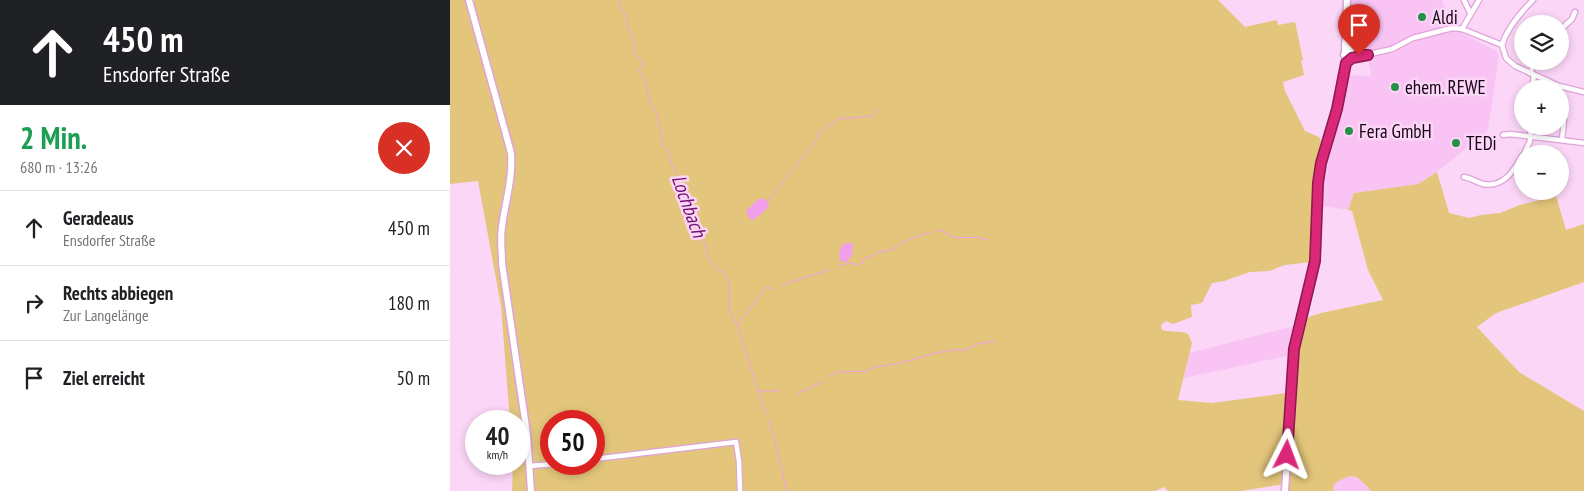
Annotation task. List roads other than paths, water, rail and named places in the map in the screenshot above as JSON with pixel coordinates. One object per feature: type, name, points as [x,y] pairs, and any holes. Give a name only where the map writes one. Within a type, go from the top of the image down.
[{"type":"street","points":[[469,0],[511,154],[511,175],[501,241],[502,263],[523,410]]},
{"type":"street","points":[[1285,491],[1294,349],[1315,261],[1319,172],[1337,109],[1349,56],[1345,44],[1347,0]]},
{"type":"street","points":[[1464,0],[1470,13]]},
{"type":"street","points":[[1462,29],[1479,0]]},
{"type":"street","points":[[1533,0],[1508,30],[1502,45],[1508,60],[1532,74],[1559,86],[1584,92]]},
{"type":"street","points":[[1569,22],[1575,12]]},
{"type":"street","points":[[1349,56],[1368,55],[1396,48],[1413,38],[1444,29],[1462,29],[1502,45]]},
{"type":"street","points":[[1532,80],[1533,70]]},
{"type":"street","points":[[1503,135],[1530,136],[1584,143]]},
{"type":"street","points":[[1562,140],[1563,135]]},
{"type":"street","points":[[1527,145],[1530,136]]},
{"type":"street","points":[[1464,177],[1484,184],[1498,183],[1514,169]]},
{"type":"street","points":[[605,458],[736,442],[740,491]]},
{"type":"street","points":[[530,475],[531,491]]},
{"type":"waterway","name":"Lochbach","points":[[620,0],[620,9],[628,18],[627,25],[635,43],[634,53],[642,61],[643,66],[639,70],[645,82],[651,106],[655,109],[658,116],[663,139],[661,144],[667,149],[678,176],[678,185],[705,244],[709,259],[717,269],[724,273],[729,282],[729,310],[737,325],[766,414]]},
{"type":"waterway","points":[[767,202],[818,138],[819,132],[839,119],[873,116],[879,110]]},
{"type":"waterway","points":[[936,230],[943,231],[954,238],[977,237],[987,240]]},
{"type":"waterway","points":[[839,265],[862,263],[865,258],[879,252],[891,250],[909,239],[930,232]]},
{"type":"waterway","points":[[782,285],[829,270]]},
{"type":"waterway","points":[[737,325],[767,287],[772,289]]},
{"type":"waterway","points":[[830,376],[839,372],[866,371],[936,353],[966,350],[977,344],[995,341]]},
{"type":"waterway","points":[[795,395],[824,381]]},
{"type":"waterway","points":[[758,391],[779,391]]},
{"type":"waterway","name":"Lochbach","points":[[769,419],[787,491]]},
{"type":"place","name":"Aldi","points":[[1422,17]]},
{"type":"place","name":"ehem. REWE","points":[[1395,87]]},
{"type":"place","name":"Fera GmbH","points":[[1349,131]]},
{"type":"place","name":"TEDi","points":[[1456,143]]}]
